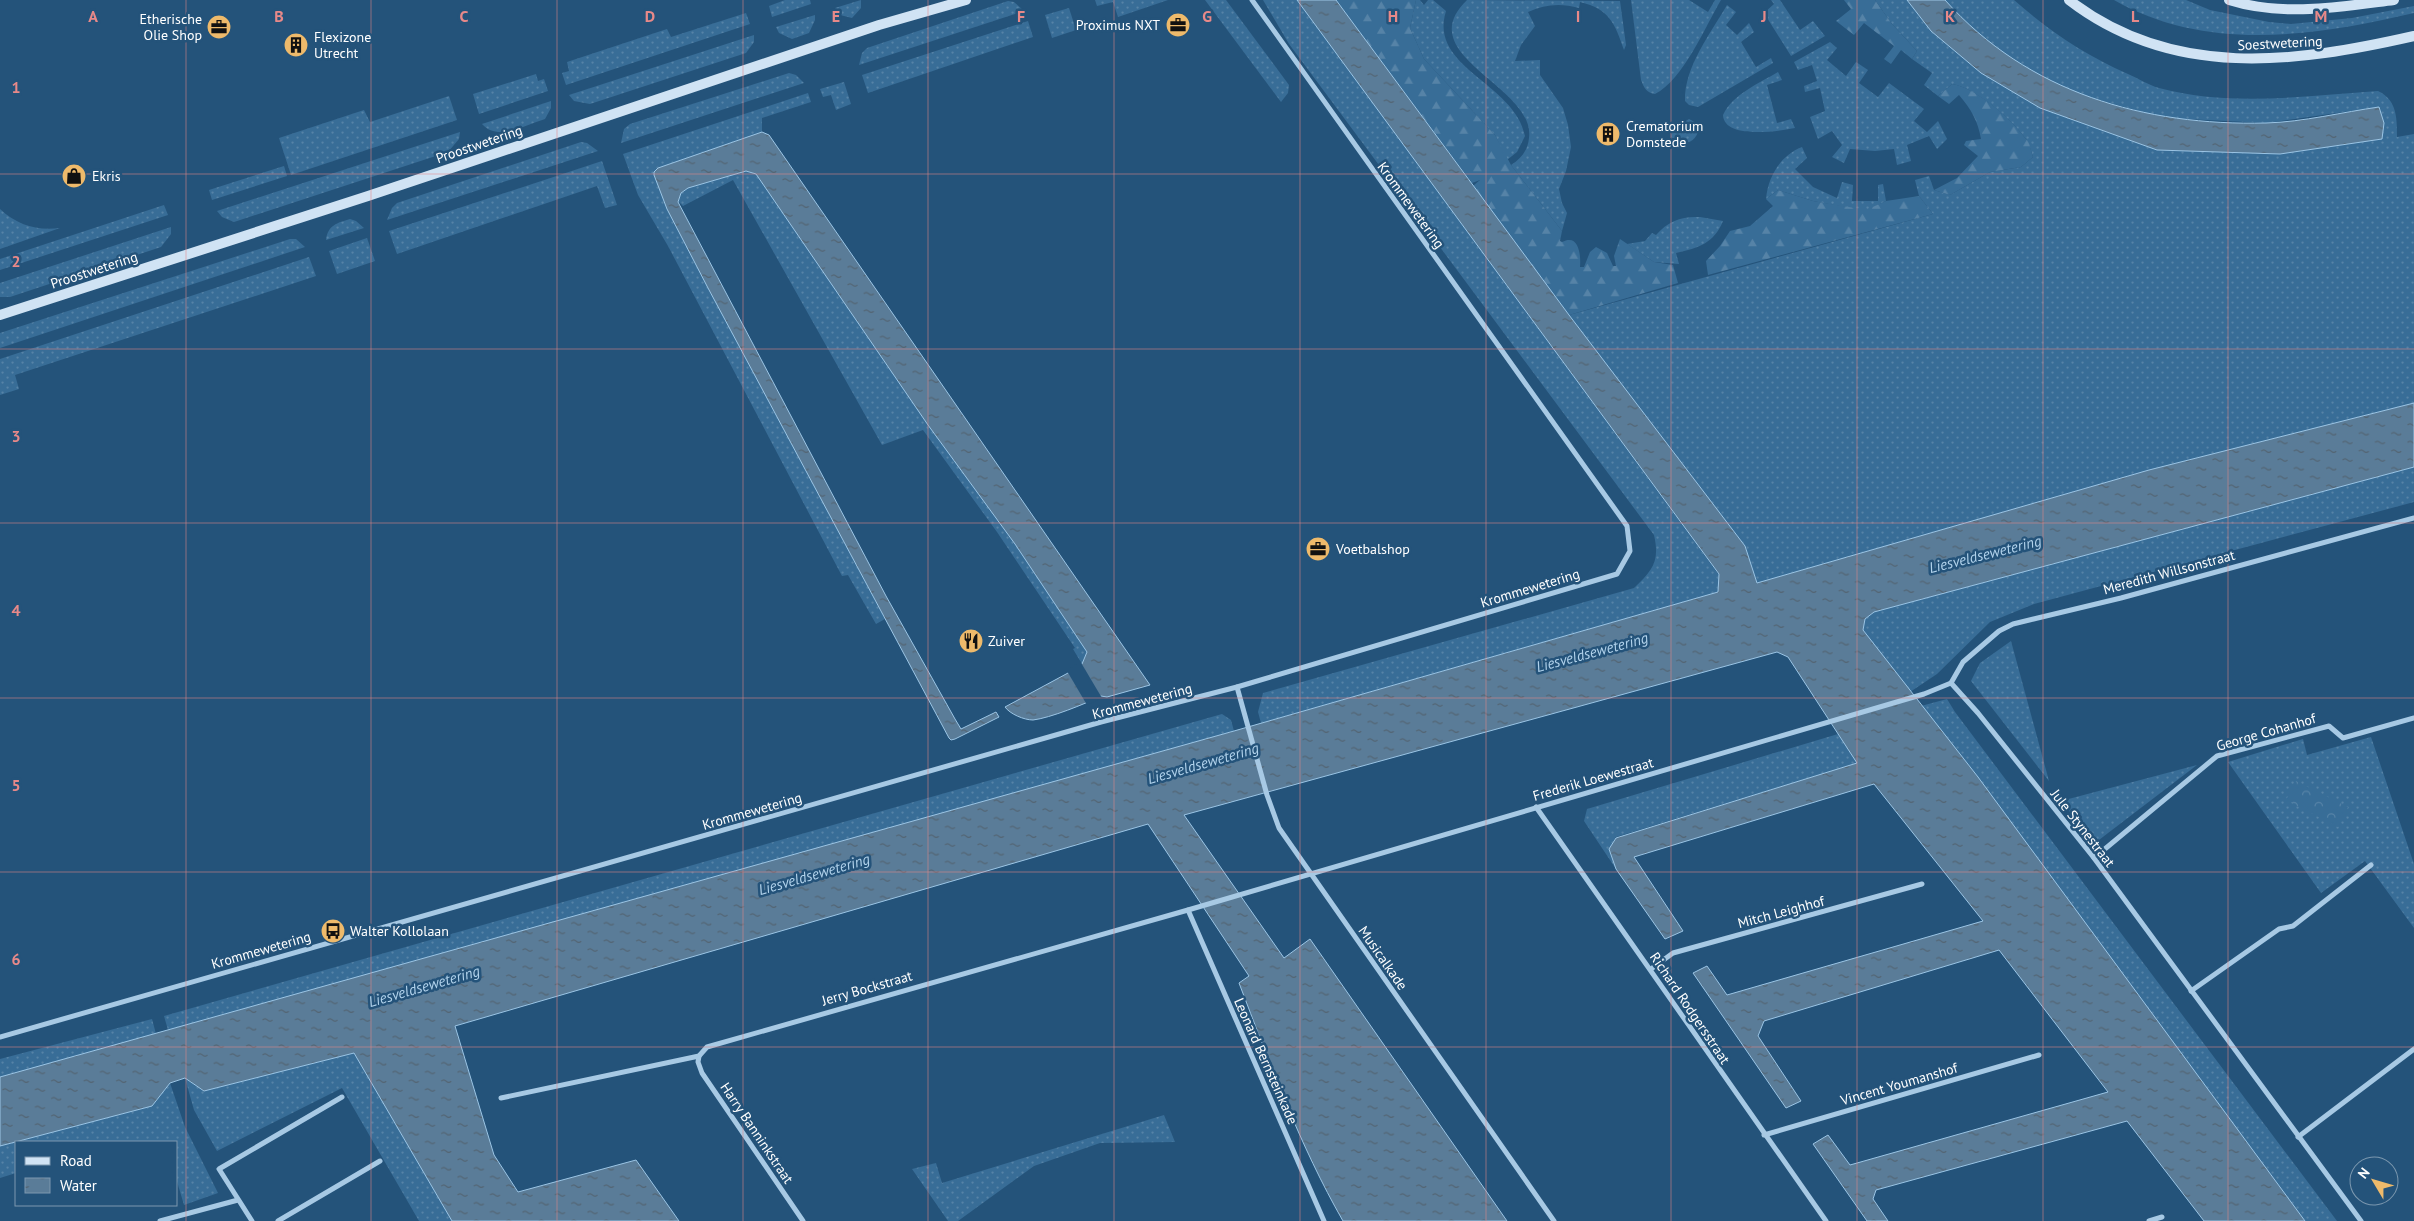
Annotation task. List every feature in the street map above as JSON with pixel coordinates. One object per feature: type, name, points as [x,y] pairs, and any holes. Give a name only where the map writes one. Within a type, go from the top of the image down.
[{"type":"street","name":"Proostwetering","points":[[0,315],[359,199],[880,25],[966,0]]},
{"type":"street","name":"Krommewetering","points":[[0,1037],[1092,725],[1237,688],[1617,574],[1630,551],[1626,526],[1252,0]]},
{"type":"street","name":"Soestwetering","points":[[2069,0],[2086,13],[2131,36],[2182,52],[2232,60],[2284,59],[2335,53],[2414,36]]},
{"type":"street","points":[[2230,0],[2253,7],[2319,10],[2394,0]]},
{"type":"street","name":"Meredith Willsonstraat","points":[[1951,683],[1962,662],[1999,631],[2012,624],[2121,598],[2414,518]]},
{"type":"street","name":"Frederik Loewestraat","points":[[1240,893],[1830,722],[1924,694],[1951,683]]},
{"type":"street","name":"Jule Stynestraat","points":[[1951,683],[1984,720],[2094,858],[2361,1221]]},
{"type":"street","name":"Musicalkade","points":[[1237,688],[1267,795],[1279,828],[1554,1221]]},
{"type":"street","name":"George Cohanhof","points":[[2094,858],[2217,756],[2329,726],[2343,738],[2414,718]]},
{"type":"street","name":"Richard Rodgersstraat","points":[[1536,807],[1826,1221]]},
{"type":"street","points":[[2191,991],[2280,929],[2293,926],[2371,865]]},
{"type":"street","name":"Mitch Leighhof","points":[[1651,969],[1673,953],[1922,884]]},
{"type":"street","name":"Jerry Bockstraat","points":[[501,1098],[699,1056],[707,1046],[1188,910],[1240,893]]},
{"type":"street","name":"Leonard Bernsteinkade","points":[[1188,910],[1324,1221]]},
{"type":"street","points":[[2298,1137],[2414,1049]]},
{"type":"street","name":"Vincent Youmanshof","points":[[1764,1135],[2040,1055]]},
{"type":"street","name":"Harry Banninkstraat","points":[[699,1056],[698,1062],[702,1073],[803,1221]]},
{"type":"street","points":[[252,1221],[220,1168],[342,1097]]},
{"type":"street","points":[[278,1221],[380,1161]]},
{"type":"street","points":[[160,1221],[238,1200]]},
{"type":"street","points":[[2149,1221],[2162,1217]]},
{"type":"green space","points":[[785,0],[810,0],[811,4],[772,17],[769,6]]},
{"type":"green space","points":[[861,0],[861,8],[852,18],[840,15],[835,8]]},
{"type":"green space","points":[[1095,0],[1168,0],[1118,17],[1113,2],[1097,6]]},
{"type":"green space","points":[[1205,0],[1226,0],[1289,85],[1288,93],[1281,102]]},
{"type":"green space","points":[[1263,0],[1297,0],[1719,575],[1718,592],[1261,723],[1258,712],[1263,693],[1634,588],[1650,570],[1656,552],[1654,535],[1289,44]]},
{"type":"green space","points":[[1336,0],[1416,0],[1410,28],[1424,59],[1495,135],[1511,165],[1562,231],[1560,241],[1572,240],[1578,247],[1580,267],[1584,267],[1590,252],[1596,247],[1607,253],[1613,266],[1616,266],[1614,256],[1620,239],[1654,262],[1673,265],[1678,283],[1569,315],[1473,186],[1480,180],[1472,183]]},
{"type":"green space","points":[[1416,0],[1420,0],[1424,5],[1428,0],[1433,0],[1446,11],[1444,31],[1449,47],[1460,62],[1506,102],[1518,118],[1525,136],[1517,152],[1507,160],[1495,135],[1424,59],[1410,28]]},
{"type":"green space","points":[[1467,0],[1620,1],[1626,45],[1624,50],[1614,25],[1605,13],[1580,2],[1579,8],[1553,5],[1528,12],[1535,26],[1521,45],[1515,61],[1540,60],[1540,75],[1563,108],[1568,125],[1571,147],[1566,171],[1559,189],[1562,203],[1567,213],[1562,231],[1511,165],[1526,150],[1529,138],[1526,119],[1514,102],[1463,55],[1453,38],[1453,20]]},
{"type":"green space","points":[[1631,0],[1689,0],[1708,12],[1715,0],[1721,0],[1684,65],[1665,87],[1655,94],[1646,90],[1641,80]]},
{"type":"green space","points":[[1771,0],[1780,0],[1800,30],[1813,21],[1825,36],[1791,56],[1764,13],[1774,4]]},
{"type":"green space","points":[[1844,0],[1875,0],[1892,24],[1917,51],[1912,59],[1901,50],[1891,64],[1884,59],[1894,46],[1864,23],[1854,35],[1836,21],[1851,9]]},
{"type":"green space","points":[[1875,0],[1907,0],[1931,31],[1981,73],[2040,108],[2157,150],[2280,154],[2381,139],[2379,107],[2267,123],[2164,118],[2088,97],[2049,81],[2009,57],[1973,29],[1945,0],[2014,0],[2054,32],[2097,59],[2155,87],[2186,94],[2240,99],[2378,91],[2384,95],[2389,99],[2395,110],[2397,137],[2414,134],[2414,403],[2149,470],[1757,583],[1745,546],[1569,315],[1933,214],[1919,196],[1915,180],[1929,176],[1934,190],[1950,195],[1990,172],[2021,167],[2033,157],[2027,141],[2019,131],[2002,114],[1972,91],[1952,84],[1938,96],[1924,85],[1932,73],[1912,59],[1917,51],[1892,24]]},
{"type":"green space","points":[[2114,0],[2186,0],[2210,10],[2269,22],[2291,24],[2352,18],[2414,6],[2414,13],[2338,28],[2262,35],[2186,28],[2150,17]]},
{"type":"green space","points":[[1008,1],[1014,2],[1024,11],[859,65],[862,53],[867,48]]},
{"type":"green space","points":[[1727,5],[1736,12],[1726,25],[1737,35],[1749,23],[1754,32],[1741,42],[1756,67],[1771,58],[1773,63],[1698,107],[1689,105],[1685,101],[1689,76],[1706,39]]},
{"type":"green space","points":[[1069,8],[1076,30],[1052,38],[1045,15]]},
{"type":"green space","points":[[746,13],[750,24],[566,85],[562,73],[569,71],[567,62],[667,29],[671,37]]},
{"type":"green space","points":[[815,15],[815,20],[809,33],[792,39],[779,33],[776,27]]},
{"type":"green space","points":[[1028,21],[1033,37],[868,93],[862,75]]},
{"type":"green space","points":[[754,35],[754,42],[746,53],[590,104],[574,101],[569,95]]},
{"type":"green space","points":[[1830,42],[1837,48],[1827,60],[1846,76],[1856,62],[1868,70],[1859,83],[1878,97],[1889,83],[1924,109],[1914,121],[1927,132],[1938,121],[1947,139],[1937,149],[1929,136],[1907,145],[1911,161],[1897,165],[1894,149],[1875,151],[1850,149],[1844,163],[1832,157],[1842,145],[1832,131],[1818,139],[1810,117],[1825,111],[1820,88],[1805,92],[1804,86],[1817,81],[1812,65],[1798,70],[1794,62]]},
{"type":"green space","points":[[1778,72],[1782,80],[1767,85],[1777,123],[1791,119],[1795,128],[1754,132],[1742,131],[1726,123],[1723,115],[1733,101],[1747,90]]},
{"type":"green space","points":[[789,73],[796,75],[804,83],[621,143],[624,129],[630,124]]},
{"type":"green space","points":[[536,74],[538,81],[544,79],[548,91],[479,114],[473,94]]},
{"type":"green space","points":[[844,82],[851,104],[836,110],[831,95],[823,97],[820,89]]},
{"type":"green space","points":[[1952,84],[1972,91],[2003,114],[2027,141],[2033,157],[2021,167],[1990,172],[1950,195],[1934,190],[1957,178],[1978,156],[1964,145],[1966,141],[1981,139],[1973,116],[1959,95],[1949,104],[1938,96]]},
{"type":"green space","points":[[808,93],[811,102],[762,118],[762,132],[658,168],[667,209],[885,619],[876,624],[848,575],[842,576],[668,246],[638,195],[623,154]]},
{"type":"green space","points":[[449,96],[457,120],[291,175],[279,138],[364,110],[370,122]]},
{"type":"green space","points":[[551,101],[551,108],[545,119],[520,128],[496,132],[482,124]]},
{"type":"green space","points":[[1689,119],[1700,125],[1699,131],[1690,142],[1681,142],[1671,137],[1672,130]]},
{"type":"green space","points":[[460,132],[459,139],[448,152],[234,222],[222,217],[217,211]]},
{"type":"green space","points":[[581,142],[587,143],[598,151],[387,220],[392,208],[397,203]]},
{"type":"green space","points":[[1802,147],[1807,158],[1795,169],[1813,187],[1837,198],[1842,182],[1853,185],[1852,201],[1878,201],[1878,185],[1883,184],[1886,201],[1866,211],[1813,201],[1778,190],[1766,199],[1767,190],[1777,167],[1788,155]]},
{"type":"green space","points":[[602,161],[617,205],[605,208],[597,186],[397,254],[389,231]]},
{"type":"green space","points":[[284,166],[287,176],[212,200],[209,190]]},
{"type":"green space","points":[[746,171],[756,174],[928,425],[1015,544],[1087,652],[1082,664],[1073,649],[1075,648],[997,532],[923,430],[882,445],[733,180],[683,206],[678,201],[681,193],[688,188]]},
{"type":"green space","points":[[1778,190],[1813,201],[1866,210],[1886,201],[1919,196],[1933,214],[1708,275],[1706,261],[1720,246],[1730,231],[1750,226],[1773,206],[1766,199]]},
{"type":"green space","points":[[164,205],[168,215],[0,270],[0,259]]},
{"type":"green space","points":[[0,209],[13,219],[28,226],[43,229],[60,228],[0,249]]},
{"type":"green space","points":[[1687,217],[1723,221],[1715,235],[1705,243],[1676,253],[1679,264],[1654,262],[1627,244],[1645,241],[1652,233],[1656,235],[1665,226],[1676,220]]},
{"type":"green space","points":[[350,219],[356,221],[364,228],[326,240],[331,228],[337,223]]},
{"type":"green space","points":[[171,227],[171,234],[161,247],[10,297],[0,297],[0,283]]},
{"type":"green space","points":[[367,238],[375,261],[337,274],[329,251]]},
{"type":"green space","points":[[290,239],[296,239],[305,247],[0,348],[0,333]]},
{"type":"green space","points":[[309,257],[316,276],[15,375],[19,389],[0,395],[0,359]]},
{"type":"green space","points":[[2414,467],[2414,502],[2034,604],[1990,622],[1937,674],[1910,692],[1863,630],[1865,619],[1874,612]]},
{"type":"green space","points":[[2011,641],[2049,781],[1971,681],[1980,663]]},
{"type":"green space","points":[[1947,699],[2337,1221],[2305,1221],[1921,706]]},
{"type":"green space","points":[[1222,714],[1231,720],[1234,731],[168,1030],[164,1016]]},
{"type":"green space","points":[[1838,734],[1857,763],[1616,837],[1609,849],[1616,869],[1584,821],[1587,809]]},
{"type":"green space","points":[[2371,737],[2414,864],[2414,928],[2365,861],[2321,893],[2228,762],[2303,739],[2307,755]]},
{"type":"green space","points":[[2197,765],[2095,843],[2061,801]]},
{"type":"green space","points":[[2296,781],[2348,807],[2338,827],[2286,800]]},
{"type":"green space","points":[[152,1019],[156,1034],[0,1077],[0,1059]]},
{"type":"green space","points":[[354,1053],[452,1221],[419,1221],[342,1088],[217,1151],[194,1110],[185,1078],[204,1091]]},
{"type":"green space","points":[[170,1083],[185,1127],[218,1193],[184,1205],[178,1185],[178,1141],[19,1141],[152,1106]]},
{"type":"green space","points":[[1164,1115],[1175,1142],[1100,1143],[1034,1166],[958,1221],[948,1221],[912,1169],[936,1163],[942,1183]]},
{"type":"green space","points":[[15,1142],[15,1173],[0,1178],[0,1146]]},
{"type":"water","name":"Liesveldsewetering","points":[[1297,0],[1336,0],[1569,315],[1745,546],[1757,583],[2149,470],[2414,403],[2414,467],[1874,612],[1865,619],[1863,630],[1978,777],[2305,1221],[2204,1221],[2127,1121],[1876,1190],[1873,1199],[1888,1221],[1867,1221],[1813,1144],[1828,1135],[1850,1165],[2108,1092],[1999,950],[1764,1021],[1758,1036],[1801,1101],[1786,1108],[1693,973],[1707,966],[1727,995],[1983,921],[1874,784],[1634,857],[1683,931],[1665,939],[1616,869],[1609,849],[1616,838],[1857,763],[1788,657],[1777,652],[1184,815],[1284,958],[1310,939],[1507,1221],[1343,1221],[1327,1193],[1299,1134],[1239,983],[1249,976],[1148,824],[455,1026],[494,1155],[518,1192],[636,1160],[679,1221],[452,1221],[354,1053],[204,1091],[185,1078],[170,1083],[152,1106],[0,1146],[0,1077],[1234,731],[1718,592],[1719,574]]},
{"type":"water","points":[[1907,0],[1945,0],[1978,32],[2013,59],[2051,81],[2091,98],[2133,110],[2176,118],[2221,122],[2280,122],[2379,107],[2384,123],[2382,139],[2280,154],[2157,150],[2040,108],[1981,73],[1931,31]]},
{"type":"water","points":[[762,132],[769,135],[1150,685],[1107,697],[1101,696],[1049,717],[1033,720],[1018,716],[1007,710],[1005,707],[1082,664],[1087,652],[1015,544],[928,425],[756,174],[746,171],[688,188],[681,193],[678,202],[886,596],[955,719],[961,729],[996,712],[999,717],[955,739],[951,740],[949,738],[708,288],[667,209],[654,175],[658,168]]},
{"type":"pier","points":[[1080,661],[1102,698],[1087,705],[1067,671]]},
{"type":"place","name":"Proximus NXT","points":[[1178,25]]},
{"type":"place","name":"Etherische Olie Shop","points":[[219,27]]},
{"type":"place","name":"Flexizone Utrecht","points":[[296,45]]},
{"type":"place","name":"Crematorium Domstede","points":[[1608,134]]},
{"type":"place","name":"Ekris","points":[[74,176]]},
{"type":"place","name":"Voetbalshop","points":[[1318,549]]},
{"type":"place","name":"Zuiver","points":[[971,641]]},
{"type":"place","name":"Walter Kollolaan","points":[[333,931]]}]
